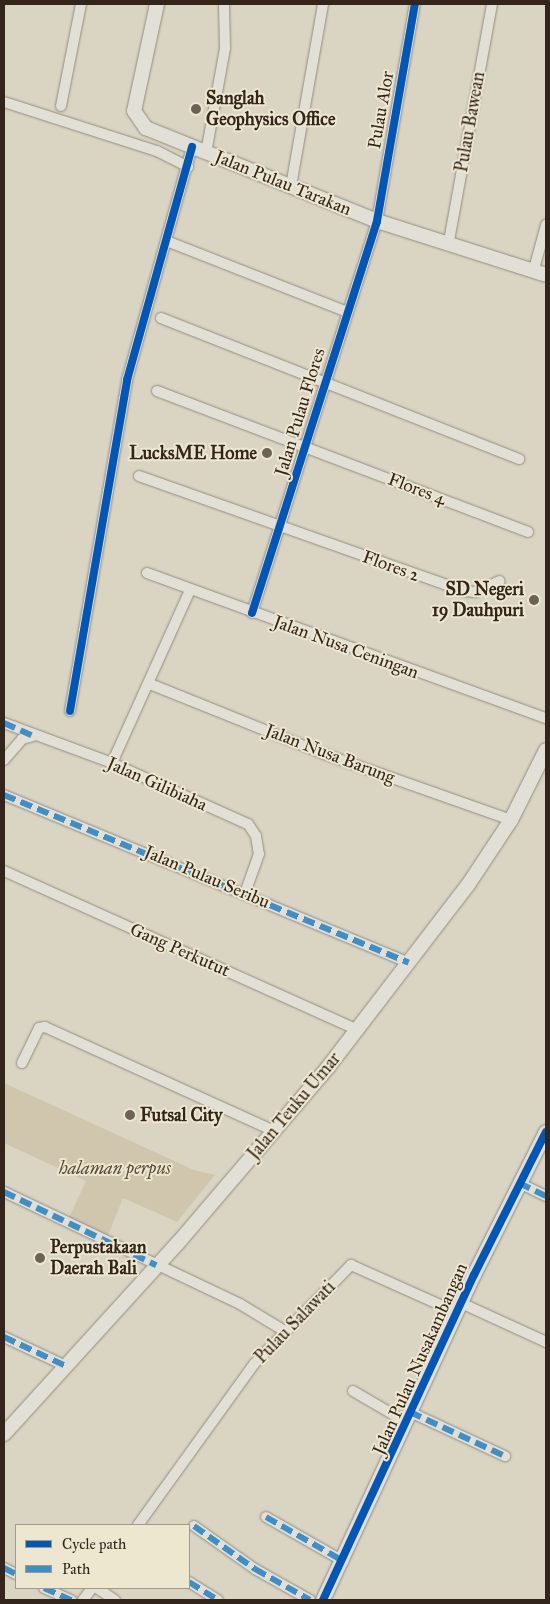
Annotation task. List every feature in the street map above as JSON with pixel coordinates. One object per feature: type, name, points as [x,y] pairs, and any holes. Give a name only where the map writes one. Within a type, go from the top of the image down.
[{"type":"street","points":[[62,106],[81,4]]},
{"type":"street","name":"Jalan Pulau Tarakan","points":[[157,4],[134,117],[164,135],[206,153],[377,221],[449,241],[540,272]]},
{"type":"street","points":[[206,153],[225,48],[224,4]]},
{"type":"street","points":[[290,186],[323,4]]},
{"type":"street","name":"Pulau Alor","points":[[377,221],[415,4]]},
{"type":"street","name":"Pulau Bawean","points":[[449,241],[492,4]]},
{"type":"street","points":[[4,102],[157,152],[188,167]]},
{"type":"street","points":[[157,152],[164,135]]},
{"type":"street","points":[[70,711],[127,380],[169,242],[192,147]]},
{"type":"street","name":"Jalan Pulau Flores","points":[[252,613],[306,446],[345,311],[377,221]]},
{"type":"street","points":[[540,272],[546,225]]},
{"type":"street","points":[[169,242],[345,311]]},
{"type":"street","points":[[161,318],[519,459]]},
{"type":"street","name":"Flores 4","points":[[157,391],[306,446],[528,532]]},
{"type":"street","name":"Flores 2","points":[[140,476],[469,593],[500,581]]},
{"type":"street","name":"Jalan Nusa Ceningan","points":[[147,573],[252,613],[546,718]]},
{"type":"street","points":[[112,763],[150,684],[190,590]]},
{"type":"street","name":"Jalan Nusa Barung","points":[[150,684],[324,754],[511,820]]},
{"type":"street","name":"Jalan Gilibiaha","points":[[4,724],[112,763],[248,824],[256,836],[260,854],[245,893]]},
{"type":"street","points":[[4,760],[22,739],[33,736]]},
{"type":"street","name":"Jalan Teuku Umar","points":[[4,1434],[156,1266],[274,1131],[357,1030],[409,963],[511,820],[546,750]]},
{"type":"street","name":"Jalan Pulau Seribu","points":[[4,795],[245,893],[409,963]]},
{"type":"street","name":"Gang Perkutut","points":[[4,871],[357,1030]]},
{"type":"street","points":[[22,1063],[39,1028],[45,1027],[274,1131]]},
{"type":"street","name":"Jalan Pulau Nusakambangan","points":[[323,1600],[459,1308],[519,1183],[546,1132]]},
{"type":"street","points":[[519,1183],[546,1196]]},
{"type":"street","points":[[4,1192],[284,1330]]},
{"type":"street","name":"Pulau Salawati","points":[[139,1524],[254,1364],[284,1330],[356,1264],[459,1308]]},
{"type":"street","points":[[459,1308],[546,1342]]},
{"type":"street","points":[[4,1337],[66,1366]]},
{"type":"street","points":[[353,1391],[408,1417],[505,1456]]},
{"type":"street","points":[[266,1517],[342,1561]]},
{"type":"street","points":[[194,1526],[255,1570],[310,1600]]},
{"type":"street","points":[[190,1583],[218,1600]]},
{"type":"street","points":[[46,1589],[71,1600]]},
{"type":"street","points":[[83,1600],[91,1589]]},
{"type":"street","points":[[99,1589],[115,1600]]},
{"type":"green space","name":"halaman perpus","points":[[4,1083],[194,1170],[215,1175],[177,1222],[123,1198],[107,1238],[68,1220],[86,1181],[4,1143]]},
{"type":"marked path","points":[[4,723],[33,736]]},
{"type":"marked path","points":[[4,795],[409,963]]},
{"type":"marked path","points":[[519,1183],[546,1196]]},
{"type":"marked path","points":[[4,1192],[156,1265]]},
{"type":"marked path","points":[[4,1337],[66,1366]]},
{"type":"marked path","points":[[410,1412],[505,1456]]},
{"type":"marked path","points":[[266,1517],[343,1561]]},
{"type":"marked path","points":[[194,1526],[255,1569],[310,1600]]},
{"type":"marked path","points":[[4,1568],[15,1574]]},
{"type":"marked path","points":[[190,1583],[218,1600]]},
{"type":"marked path","points":[[46,1589],[71,1600]]},
{"type":"cycle path","points":[[252,613],[377,221],[415,4]]},
{"type":"cycle path","points":[[70,711],[127,380],[192,147]]},
{"type":"cycle path","points":[[323,1600],[474,1275],[546,1132]]},
{"type":"place","name":"Sanglah Geophysics Office","points":[[196,109]]},
{"type":"place","name":"LucksME Home","points":[[267,453]]},
{"type":"place","name":"SD Negeri 19 Dauhpuri","points":[[534,600]]},
{"type":"place","name":"Futsal City","points":[[130,1115]]},
{"type":"place","name":"Perpustakaan Daerah Bali","points":[[40,1258]]}]
